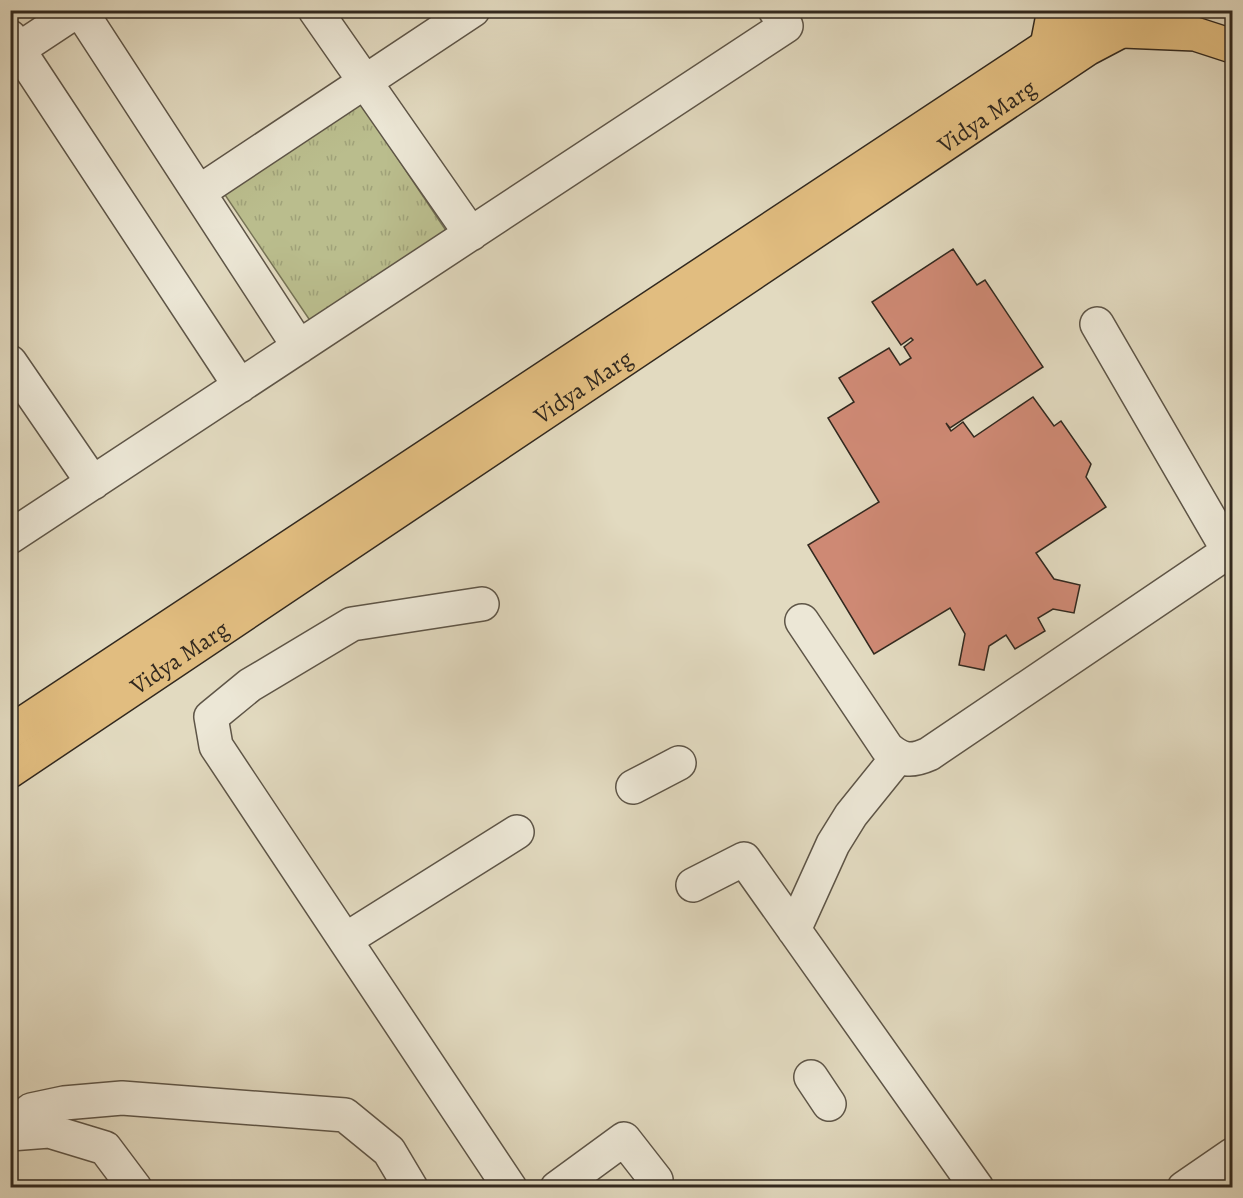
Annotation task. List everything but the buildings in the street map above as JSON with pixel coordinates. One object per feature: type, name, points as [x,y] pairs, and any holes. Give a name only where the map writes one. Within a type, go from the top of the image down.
[{"type":"main road","points":[[1047,46],[1054,10]]},
{"type":"main road","name":"Vidya Marg","points":[[10,732],[1082,23],[1096,10]]},
{"type":"main road","name":"Vidya Marg","points":[[10,771],[1087,49],[1161,10]]},
{"type":"main road","points":[[1121,32],[1195,34],[1233,46]]},
{"type":"street","points":[[240,386],[13,47],[79,10],[299,347]]},
{"type":"street","points":[[315,10],[471,234]]},
{"type":"street","points":[[199,192],[473,10]]},
{"type":"street","points":[[10,537],[786,26],[775,10]]},
{"type":"street","points":[[802,621],[887,748],[897,758],[908,760],[929,754],[1231,554],[1097,324]]},
{"type":"street","points":[[10,362],[93,483]]},
{"type":"street","points":[[482,604],[352,624],[250,685],[211,717],[216,746],[510,1188]]},
{"type":"street","points":[[794,930],[833,844],[851,815],[897,758]]},
{"type":"street","points":[[633,787],[679,763]]},
{"type":"street","points":[[345,940],[517,831]]},
{"type":"street","points":[[693,885],[744,859],[977,1188]]},
{"type":"street","points":[[811,1077],[829,1104]]},
{"type":"street","points":[[10,1132],[31,1110],[64,1103],[122,1098],[345,1115],[389,1151],[411,1188]]},
{"type":"street","points":[[10,1132],[50,1131],[105,1148],[135,1188]]},
{"type":"street","points":[[557,1188],[624,1139],[656,1179]]},
{"type":"street","points":[[1184,1188],[1233,1155]]},
{"type":"green space","points":[[358,99],[447,232],[311,322],[221,189]]}]
